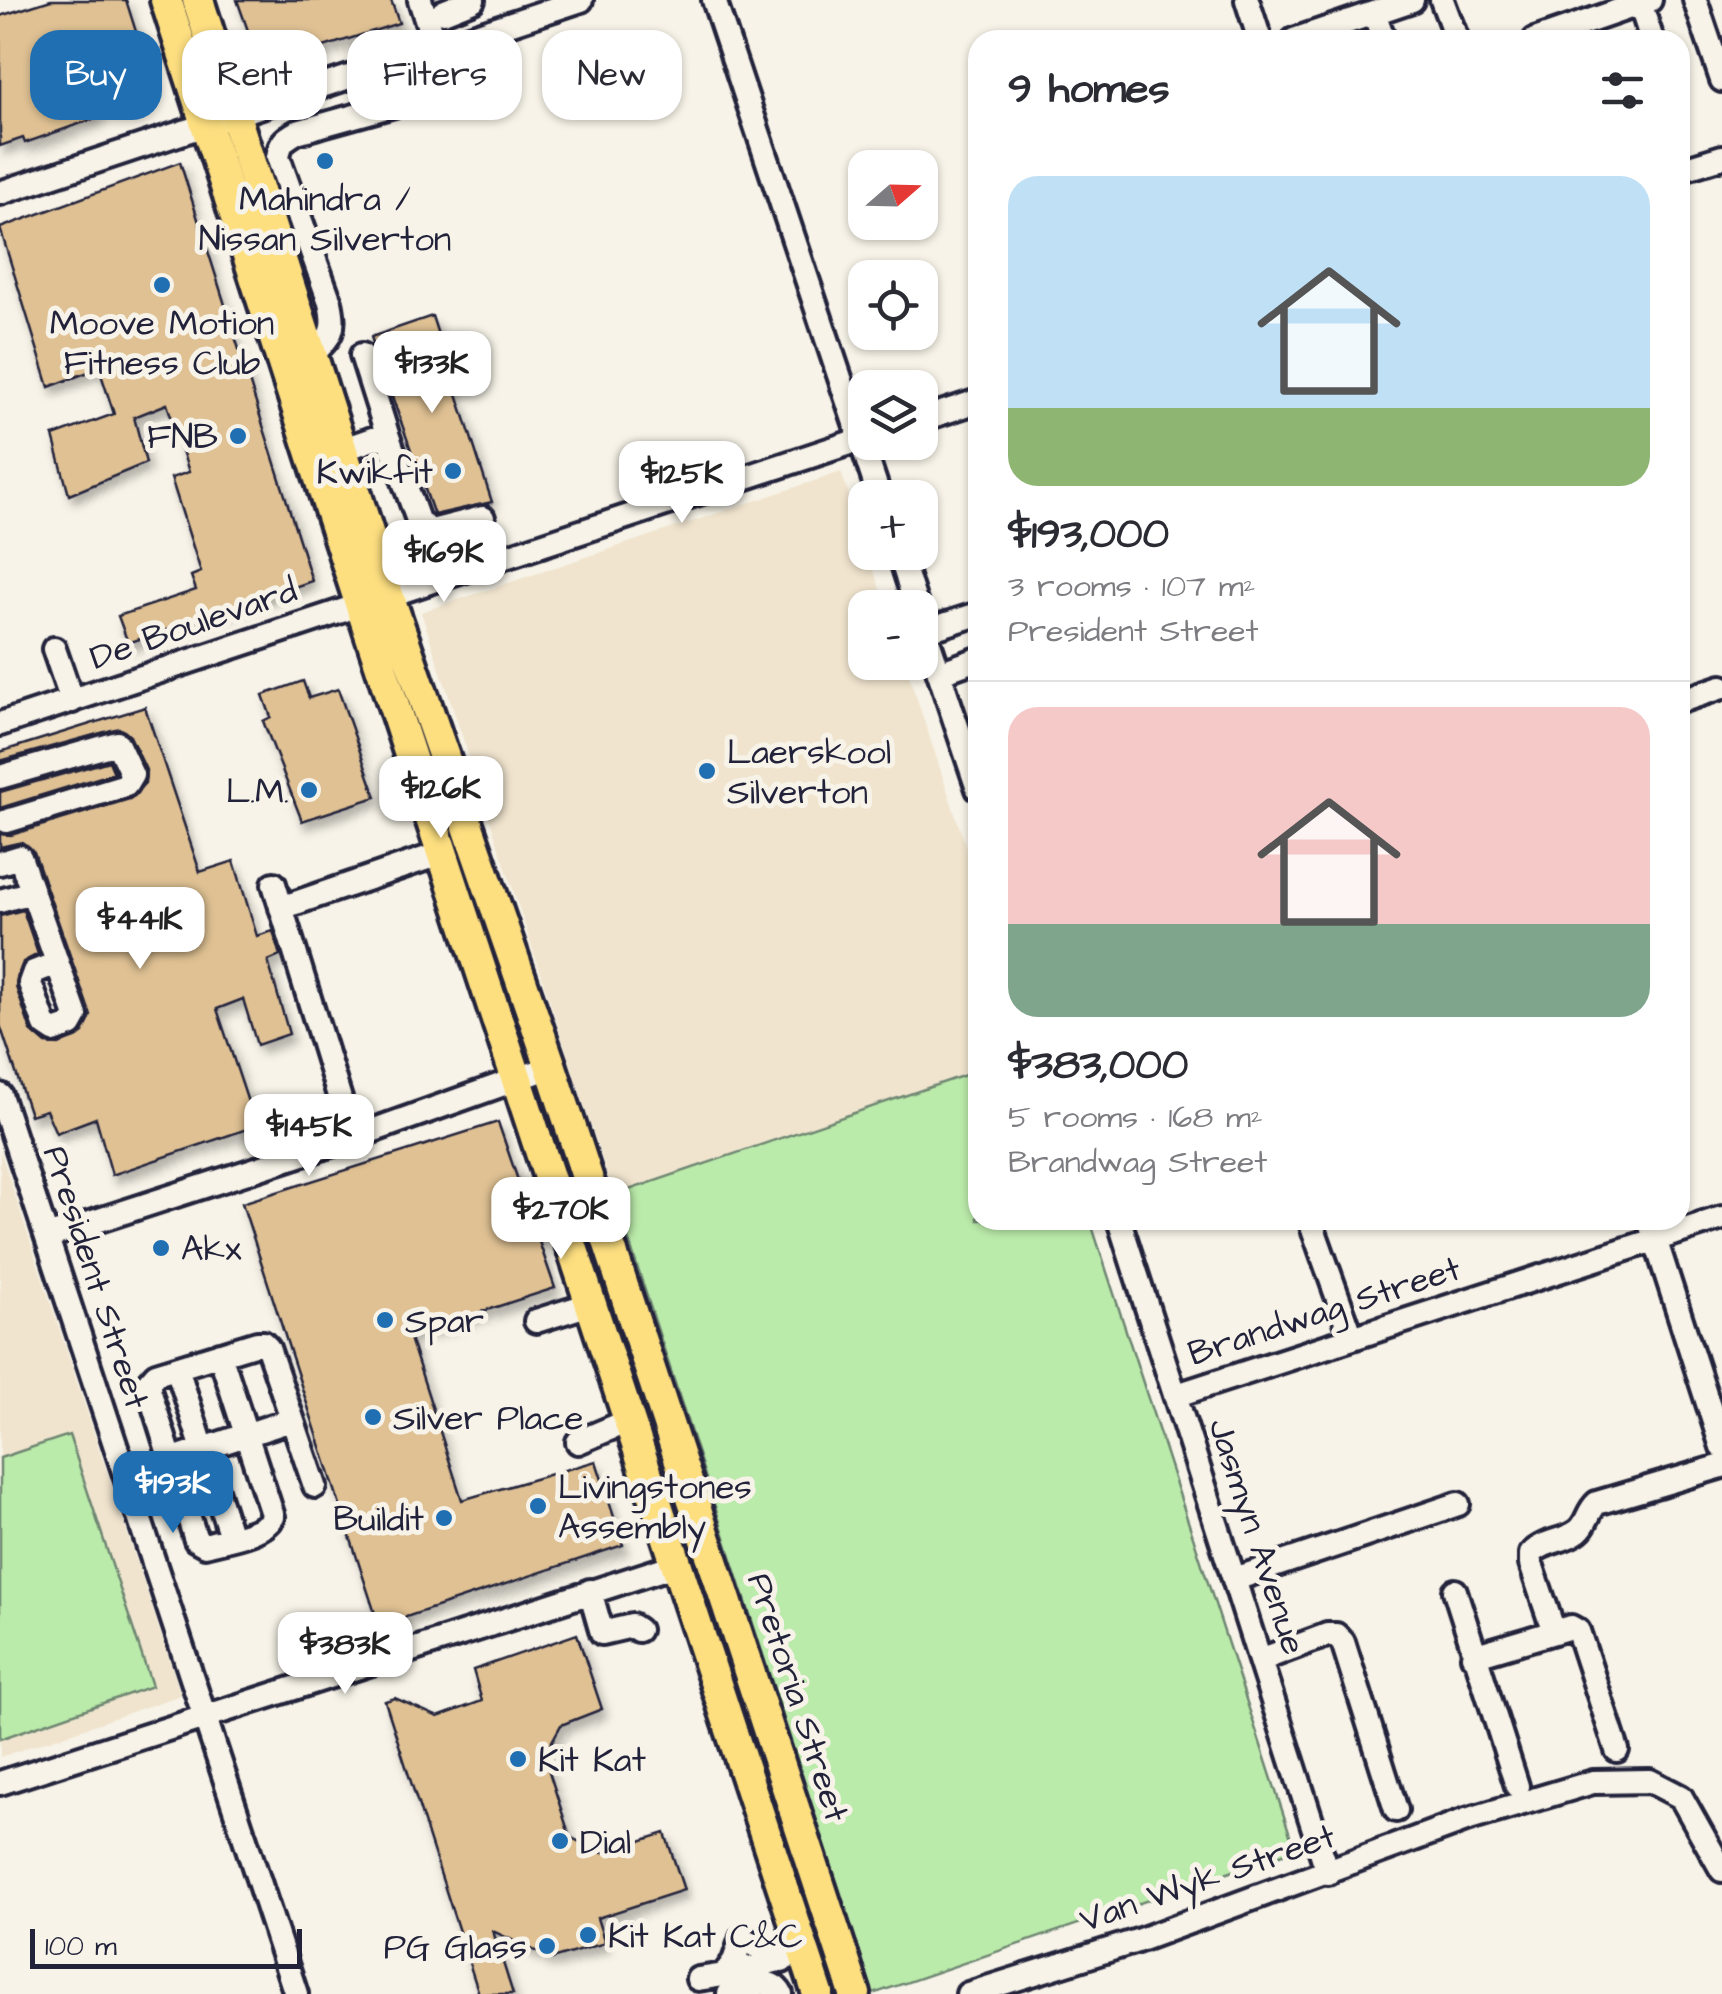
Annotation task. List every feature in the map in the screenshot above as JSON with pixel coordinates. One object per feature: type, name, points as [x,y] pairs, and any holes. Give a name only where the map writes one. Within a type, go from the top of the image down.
[{"type":"main road","name":"Pretoria Street","points":[[166,0],[182,35]]},
{"type":"main road","name":"Pretoria Street","points":[[198,0],[204,30]]},
{"type":"main road","name":"Pretoria Street","points":[[221,120],[344,449],[374,599],[551,1067],[855,1994]]},
{"type":"main road","name":"Pretoria Street","points":[[221,120],[374,599],[442,853],[675,1566],[794,1957],[818,1994]]},
{"type":"main road","points":[[572,1130],[564,1168],[634,1393],[634,1413],[628,1420]]},
{"type":"street","points":[[420,0],[430,30]]},
{"type":"street","points":[[443,12],[474,0]]},
{"type":"street","points":[[492,30],[580,0]]},
{"type":"street","points":[[714,0],[848,394]]},
{"type":"street","points":[[1247,0],[1257,30]]},
{"type":"street","points":[[1326,30],[1412,0]]},
{"type":"street","points":[[1442,0],[1452,30]]},
{"type":"street","points":[[1695,0],[1722,80]]},
{"type":"street","points":[[1588,30],[1645,2],[1650,30]]},
{"type":"street","points":[[1374,13],[1380,30]]},
{"type":"street","points":[[312,355],[335,325],[278,157],[283,139],[347,118]]},
{"type":"street","points":[[0,194],[221,120]]},
{"type":"street","points":[[1690,167],[1722,157]]},
{"type":"street","points":[[362,355],[419,522],[432,531],[482,518]]},
{"type":"street","points":[[938,414],[968,404]]},
{"type":"street","points":[[344,449],[387,434]]},
{"type":"street","name":"De Boulevard","points":[[0,724],[848,443]]},
{"type":"street","points":[[938,620],[968,616]]},
{"type":"street","points":[[54,649],[72,700]]},
{"type":"street","points":[[939,672],[968,662]]},
{"type":"street","points":[[938,669],[968,758]]},
{"type":"street","points":[[1690,698],[1722,687]]},
{"type":"street","points":[[10,820],[126,785],[132,775],[117,743],[5,776],[10,860],[32,892],[57,963]]},
{"type":"street","points":[[281,908],[442,853]]},
{"type":"street","points":[[274,884],[352,1138]]},
{"type":"street","points":[[0,902],[32,892]]},
{"type":"street","points":[[47,1237],[352,1138],[551,1067]]},
{"type":"street","name":"President Street","points":[[0,1096],[296,1994]]},
{"type":"street","name":"Brandwag Street","points":[[1690,1223],[1722,1218]]},
{"type":"street","name":"Jasmyn Avenue","points":[[1123,1230],[1328,1873]]},
{"type":"street","points":[[1314,1230],[1352,1338]]},
{"type":"street","points":[[1652,1230],[1722,1447]]},
{"type":"street","name":"Brandwag Street","points":[[1177,1395],[1352,1338],[1652,1230]]},
{"type":"street","points":[[536,1321],[590,1304]]},
{"type":"street","points":[[220,1354],[273,1517],[267,1526],[200,1544],[148,1382],[156,1374],[220,1354],[263,1343],[315,1486]]},
{"type":"street","points":[[177,1368],[231,1538]]},
{"type":"street","points":[[126,1475],[291,1420]]},
{"type":"street","points":[[578,1442],[628,1420]]},
{"type":"street","points":[[1554,1632],[1531,1564],[1531,1554],[1538,1546],[1573,1535],[1597,1503],[1722,1466]]},
{"type":"street","points":[[1234,1578],[1458,1504]]},
{"type":"street","points":[[0,1783],[675,1566]]},
{"type":"street","points":[[1454,1590],[1517,1786]]},
{"type":"street","points":[[590,1592],[602,1633],[632,1626],[638,1630]]},
{"type":"street","points":[[1473,1656],[1571,1627],[1584,1641],[1617,1750]]},
{"type":"street","points":[[1260,1660],[1327,1634],[1336,1635],[1343,1642],[1396,1810]]},
{"type":"street","name":"Van Wyk Street","points":[[968,1994],[1137,1941],[1466,1820],[1593,1782],[1650,1781],[1682,1797],[1722,1870]]},
{"type":"street","points":[[726,1985],[794,1957]]},
{"type":"street","points":[[698,1979],[726,1985],[766,1982],[781,1994]]},
{"type":"shaded area","name":"Laerskool Silverton","points":[[841,472],[848,493],[848,570],[874,570],[880,590],[848,590],[848,680],[911,680],[968,853],[968,1074],[614,1195],[421,612]]},
{"type":"shaded area","points":[[0,1150],[181,1695],[0,1757]]},
{"type":"green space","points":[[968,1074],[968,1230],[1093,1230],[1295,1850],[873,1994],[614,1195]]},
{"type":"green space","points":[[69,1435],[152,1686],[0,1739],[0,1458]]},
{"type":"building","points":[[51,0],[126,0],[135,30],[30,30],[30,120],[90,120],[25,143],[23,138],[0,146],[0,16]]},
{"type":"building","points":[[237,0],[391,0],[399,23],[377,30],[347,30],[347,40],[327,46],[327,30],[248,30]]},
{"type":"building","points":[[180,162],[312,581],[128,643],[118,616],[196,590],[191,576],[201,572],[171,478],[189,472],[167,404],[134,417],[146,463],[69,495],[53,436],[114,414],[99,368],[49,387],[0,228]]},
{"type":"building","points":[[432,316],[492,502],[434,515],[371,337]]},
{"type":"building","points":[[303,681],[309,698],[338,689],[376,797],[302,821],[263,721],[271,717],[263,695]]},
{"type":"building","points":[[145,707],[200,872],[234,861],[257,936],[273,931],[280,956],[268,961],[289,1034],[257,1045],[243,999],[217,1009],[256,1126],[112,1175],[96,1118],[56,1133],[46,1110],[30,1115],[0,1025],[0,916],[23,910],[38,954],[23,962],[16,987],[31,1031],[46,1044],[59,1045],[83,1033],[91,1016],[34,852],[22,842],[0,847],[0,834],[11,835],[130,799],[145,783],[146,770],[130,736],[119,728],[0,761],[0,752]]},
{"type":"building","points":[[109,761],[114,773],[0,808],[0,792]]},
{"type":"building","name":"Silver Place","points":[[498,1122],[555,1288],[409,1335],[462,1500],[596,1461],[623,1545],[379,1626],[242,1203]]},
{"type":"building","points":[[577,1634],[602,1709],[561,1725],[544,1756],[570,1837],[602,1853],[665,1833],[684,1890],[597,1918],[605,1943],[552,1959],[493,1931],[513,1994],[479,1994],[385,1701],[395,1698],[438,1717],[482,1701],[473,1670]]},
{"type":"place","name":"Mahindra / Nissan Silverton","points":[[325,161]]},
{"type":"place","name":"Moove Motion Fitness Club","points":[[162,285]]},
{"type":"place","name":"FNB","points":[[238,436]]},
{"type":"place","name":"Kwikfit","points":[[453,471]]},
{"type":"place","name":"Laerskool Silverton","points":[[707,771]]},
{"type":"place","name":"L.M.","points":[[309,790]]},
{"type":"place","name":"Akx","points":[[161,1248]]},
{"type":"place","name":"Spar","points":[[385,1320]]},
{"type":"place","name":"Silver Place","points":[[373,1417]]},
{"type":"place","name":"Livingstones Assembly","points":[[538,1506]]},
{"type":"place","name":"Buildit","points":[[444,1518]]},
{"type":"place","name":"Kit Kat","points":[[518,1759]]},
{"type":"place","name":"Dial","points":[[560,1841]]},
{"type":"place","name":"Kit Kat C&C","points":[[588,1935]]},
{"type":"place","name":"PG Glass","points":[[547,1946]]}]
